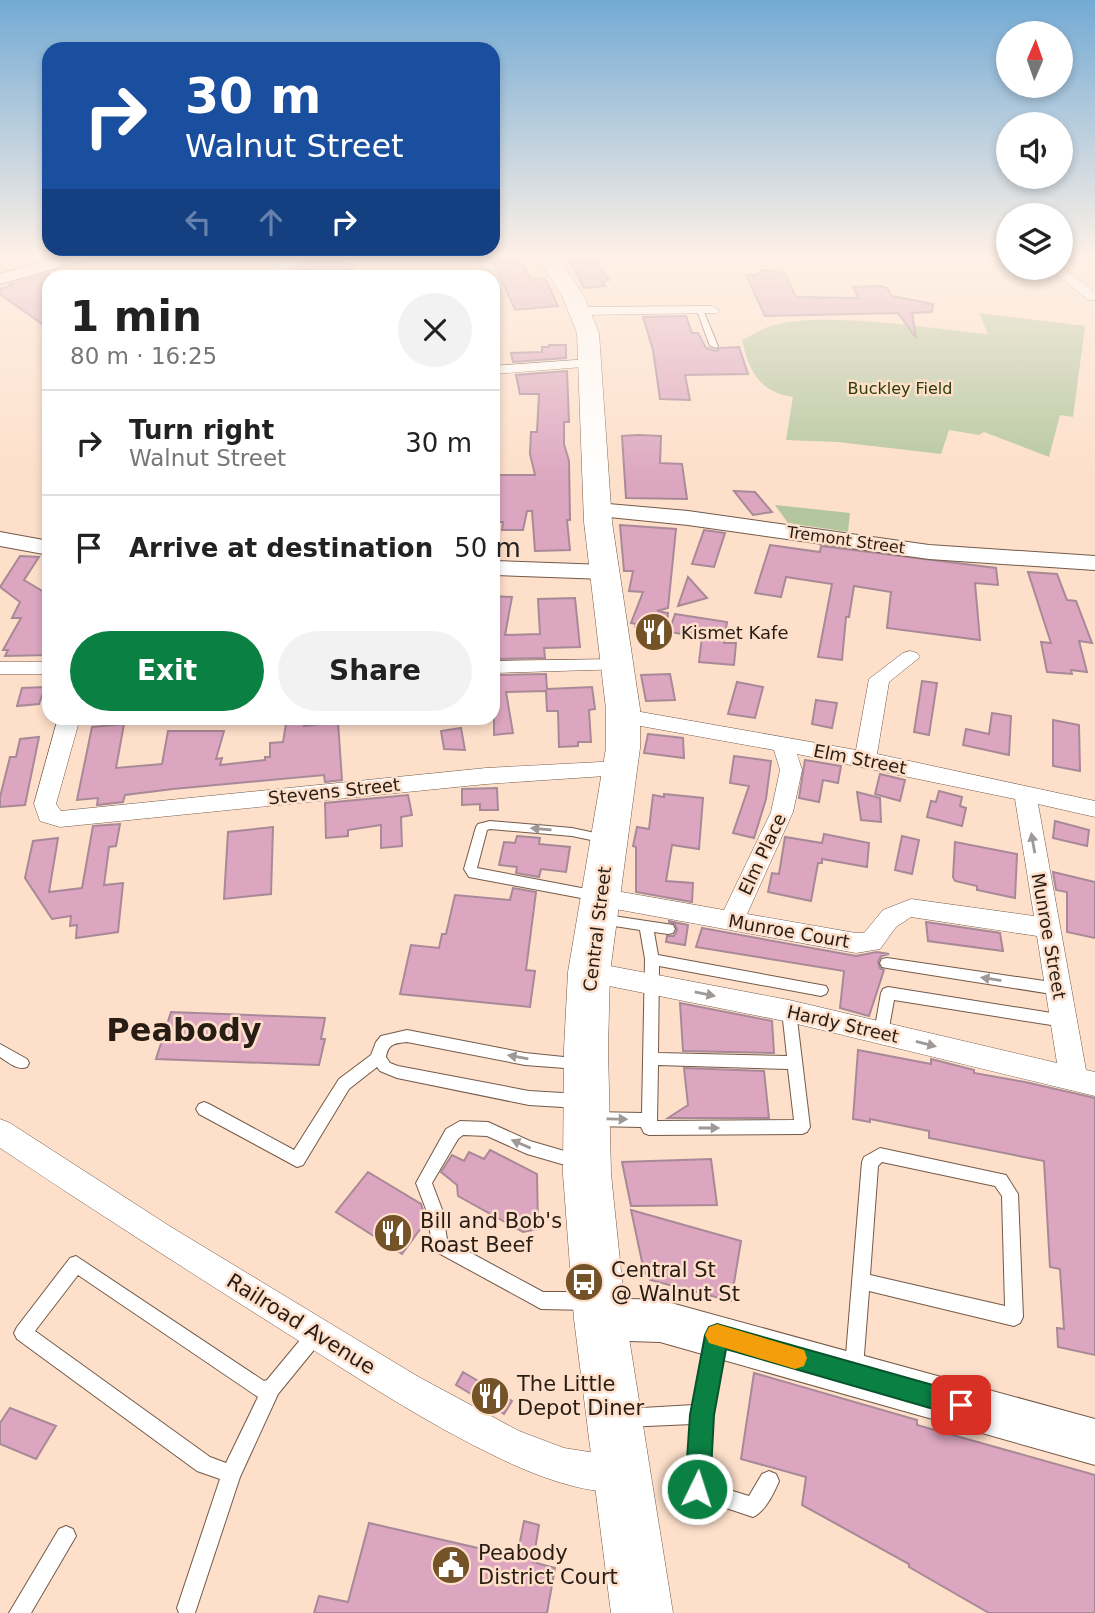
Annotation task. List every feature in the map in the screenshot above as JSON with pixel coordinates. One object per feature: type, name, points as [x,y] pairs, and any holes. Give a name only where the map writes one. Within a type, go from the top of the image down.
[{"type":"main road","name":"Central Street","points":[[586,331],[597,510],[624,716],[620,768],[589,972],[587,1164],[599,1310],[642,1613]]},
{"type":"street","points":[[500,370],[590,363]]},
{"type":"street","name":"Tremont Street","points":[[597,510],[688,518],[929,552],[1095,563]]},
{"type":"street","points":[[0,539],[42,547]]},
{"type":"street","points":[[500,568],[605,572]]},
{"type":"street","points":[[865,759],[879,679],[909,657]]},
{"type":"street","points":[[500,667],[618,665]]},
{"type":"street","points":[[0,668],[42,668]]},
{"type":"street","name":"Elm Street","points":[[624,716],[865,759],[1095,809]]},
{"type":"street","name":"Stevens Street","points":[[67,725],[46,804],[48,815],[60,819],[486,776],[620,768]]},
{"type":"street","name":"Elm Place","points":[[730,921],[782,812],[791,770],[783,744]]},
{"type":"street","name":"Munroe Street","points":[[1025,794],[1064,1021],[1084,1081]]},
{"type":"street","name":"Munroe Court","points":[[598,907],[730,921],[856,943],[871,942],[884,920],[896,911],[911,908],[1048,928]]},
{"type":"street","name":"Hardy Street","points":[[589,972],[652,971],[789,1011],[1084,1081]]},
{"type":"street","name":"Railroad Avenue","points":[[0,1132],[160,1237],[405,1388],[509,1445],[564,1466],[621,1475]]},
{"type":"street","points":[[599,1310],[717,1335],[1095,1442]]},
{"type":"lane","points":[[711,331],[714,346]]},
{"type":"lane","points":[[609,839],[572,832],[490,825],[482,827],[470,869],[474,874],[598,907],[646,926],[668,929]]},
{"type":"lane","points":[[646,926],[652,971],[649,1128],[802,1127],[789,1011]]},
{"type":"lane","points":[[887,963],[1058,989]]},
{"type":"lane","points":[[652,971],[821,990]]},
{"type":"lane","points":[[881,1033],[888,993],[1064,1021]]},
{"type":"lane","points":[[205,1109],[297,1160],[344,1084],[377,1058],[380,1045],[387,1038],[407,1036],[525,1059],[586,1063]]},
{"type":"lane","points":[[0,1050],[22,1063]]},
{"type":"lane","points":[[377,1058],[386,1067],[397,1072],[648,1120]]},
{"type":"lane","points":[[649,1059],[795,1063]]},
{"type":"lane","points":[[587,1164],[527,1147],[488,1129],[460,1128],[452,1134],[424,1183],[433,1198],[438,1219],[439,1244],[541,1300],[599,1310]]},
{"type":"lane","points":[[854,1374],[861,1281],[870,1162],[880,1156],[1000,1180],[1007,1186],[1010,1194],[1014,1317],[861,1281]]},
{"type":"lane","points":[[231,1474],[204,1464],[23,1333],[76,1264],[262,1390],[272,1388]]},
{"type":"lane","points":[[187,1608],[231,1474],[272,1388],[317,1334]]},
{"type":"lane","points":[[717,1335],[702,1415],[697,1489],[753,1507],[769,1481]]},
{"type":"lane","points":[[614,1419],[702,1415]]},
{"type":"lane","points":[[19,1613],[66,1536]]},
{"type":"green space","name":"Buckley Field","points":[[759,331],[963,331],[988,334],[987,331],[1084,331],[1073,417],[1060,415],[1049,457],[984,432],[979,435],[949,430],[941,454],[838,442],[786,440],[793,397],[772,390],[757,378],[748,361],[742,340]]},
{"type":"green space","points":[[775,505],[850,513],[848,532],[788,523]]},
{"type":"building","points":[[647,331],[691,331],[698,333],[706,348],[716,351],[720,348],[739,347],[748,374],[685,375],[690,400],[660,399],[653,350]]},
{"type":"building","points":[[566,345],[566,358],[513,362],[511,353],[542,352],[542,347]]},
{"type":"building","points":[[567,371],[569,422],[564,422],[564,444],[569,461],[570,520],[567,520],[570,550],[535,551],[532,511],[527,511],[523,530],[502,530],[500,475],[535,475],[530,454],[531,432],[537,432],[539,394],[520,394],[516,375]]},
{"type":"building","points":[[622,436],[661,436],[660,463],[682,464],[687,499],[626,498]]},
{"type":"building","points":[[734,491],[755,492],[772,512],[753,515]]},
{"type":"building","points":[[620,525],[676,529],[668,608],[657,611],[668,613],[666,632],[635,627],[636,624],[631,623],[643,592],[629,591],[633,571],[624,571]]},
{"type":"building","points":[[704,530],[725,533],[714,567],[692,564]]},
{"type":"building","points":[[770,545],[820,552],[821,546],[996,568],[998,585],[975,583],[980,640],[887,628],[891,592],[854,586],[849,617],[846,617],[842,660],[818,657],[832,584],[786,577],[781,597],[755,593]]},
{"type":"building","points":[[20,556],[39,557],[24,580],[42,591],[42,655],[5,656],[8,650],[3,650],[21,618],[12,618],[20,602],[0,587]]},
{"type":"building","points":[[1028,572],[1057,574],[1067,600],[1076,601],[1092,643],[1079,641],[1087,672],[1047,672],[1041,642],[1051,643]]},
{"type":"building","points":[[688,577],[707,598],[678,606]]},
{"type":"building","points":[[500,596],[512,597],[505,635],[540,634],[538,599],[575,598],[580,647],[544,648],[545,658],[500,659]]},
{"type":"building","points":[[675,614],[727,622],[724,643],[736,643],[734,665],[699,662],[702,637],[669,632]]},
{"type":"building","points":[[546,674],[547,689],[592,687],[595,709],[589,710],[591,742],[559,747],[558,711],[547,711],[546,691],[506,692],[513,733],[494,735],[494,725],[500,725],[500,675]]},
{"type":"building","points":[[670,674],[675,700],[646,701],[641,675]]},
{"type":"building","points":[[922,681],[937,683],[929,735],[914,732]]},
{"type":"building","points":[[737,682],[763,687],[755,718],[728,714]]},
{"type":"building","points":[[42,687],[39,704],[17,706],[22,688]]},
{"type":"building","points":[[816,700],[837,703],[832,728],[812,724]]},
{"type":"building","points":[[992,713],[1011,716],[1009,755],[963,745],[966,729],[989,734]]},
{"type":"building","points":[[1053,720],[1079,725],[1080,771],[1053,766]]},
{"type":"building","points":[[124,725],[116,768],[162,764],[168,731],[224,731],[216,759],[222,758],[220,765],[265,760],[265,757],[270,757],[270,743],[283,742],[286,725],[338,725],[342,780],[325,782],[324,775],[173,789],[125,795],[123,802],[97,805],[98,798],[77,800],[92,727]]},
{"type":"building","points":[[461,728],[465,750],[444,749],[441,731]]},
{"type":"building","points":[[648,734],[683,738],[684,758],[644,753]]},
{"type":"building","points":[[39,737],[25,805],[0,807],[10,757],[16,757],[20,739]]},
{"type":"building","points":[[734,756],[771,761],[766,799],[754,838],[733,833],[749,786],[730,783]]},
{"type":"building","points":[[805,760],[841,766],[838,783],[823,780],[819,802],[799,798]]},
{"type":"building","points":[[880,774],[905,780],[900,801],[875,794]]},
{"type":"building","points":[[497,788],[498,810],[480,810],[480,804],[462,805],[462,789]]},
{"type":"building","points":[[939,791],[962,797],[960,806],[966,808],[962,826],[927,817],[931,801],[936,802]]},
{"type":"building","points":[[857,792],[880,798],[881,822],[861,820]]},
{"type":"building","points":[[664,794],[703,798],[699,849],[672,845],[666,881],[693,883],[692,902],[636,892],[636,847],[633,846],[637,827],[649,829],[653,795],[664,797]]},
{"type":"building","points":[[408,795],[412,815],[401,817],[402,846],[381,848],[381,825],[348,830],[348,836],[326,838],[325,803]]},
{"type":"building","points":[[1055,821],[1089,830],[1087,846],[1053,838]]},
{"type":"building","points":[[120,824],[116,846],[109,847],[104,885],[123,883],[118,932],[76,938],[77,925],[70,926],[71,916],[52,919],[25,878],[33,841],[58,838],[49,892],[82,888],[93,826]]},
{"type":"building","points":[[273,827],[271,894],[224,899],[228,832]]},
{"type":"building","points":[[824,834],[869,843],[867,867],[822,859],[822,863],[818,863],[811,901],[768,892],[772,873],[779,874],[785,837],[822,843]]},
{"type":"building","points":[[517,836],[540,838],[539,844],[570,847],[566,872],[541,869],[539,877],[516,873],[517,867],[499,865],[504,842],[515,843]]},
{"type":"building","points":[[902,836],[919,840],[912,874],[895,870]]},
{"type":"building","points":[[955,842],[1017,854],[1015,898],[977,890],[977,886],[955,881]]},
{"type":"building","points":[[1053,872],[1095,882],[1095,938],[1067,932],[1067,892],[1056,890]]},
{"type":"building","points":[[513,888],[536,892],[526,970],[535,971],[530,1007],[400,994],[411,945],[439,948],[442,934],[446,934],[455,895],[510,900]]},
{"type":"building","points":[[669,922],[688,925],[685,945],[666,942],[667,936],[674,936],[677,930],[675,924]]},
{"type":"building","points":[[926,922],[1000,933],[1003,951],[928,941]]},
{"type":"building","points":[[702,928],[856,956],[877,952],[889,954],[881,956],[878,962],[884,970],[869,1016],[840,1008],[844,971],[696,947]]},
{"type":"building","points":[[680,1003],[772,1021],[774,1053],[683,1051]]},
{"type":"building","points":[[171,1012],[325,1018],[321,1039],[325,1039],[319,1065],[156,1059]]},
{"type":"building","points":[[858,1050],[931,1064],[931,1059],[974,1070],[974,1073],[1095,1098],[1095,1355],[1058,1347],[1057,1328],[1064,1329],[1060,1269],[1050,1267],[1044,1161],[929,1138],[929,1131],[870,1119],[870,1122],[853,1119]]},
{"type":"building","points":[[684,1068],[764,1071],[769,1118],[668,1118],[688,1105]]},
{"type":"building","points":[[490,1150],[537,1174],[538,1229],[523,1232],[458,1196],[457,1185],[441,1172],[452,1155],[464,1161],[469,1152],[484,1159]]},
{"type":"building","points":[[711,1159],[717,1205],[631,1206],[622,1162]]},
{"type":"building","name":"Bill and Bob's Roast Beef","points":[[368,1172],[421,1204],[426,1221],[402,1254],[336,1212]]},
{"type":"building","points":[[631,1210],[741,1241],[731,1301],[650,1280],[644,1271]]},
{"type":"building","name":"The Little Depot Diner","points":[[463,1372],[512,1401],[504,1414],[456,1385]]},
{"type":"building","points":[[754,1373],[917,1420],[917,1425],[1095,1475],[1095,1613],[989,1613],[909,1567],[909,1564],[802,1505],[806,1477],[741,1459]]},
{"type":"building","points":[[10,1408],[56,1426],[36,1459],[0,1444],[0,1423]]},
{"type":"building","name":"Peabody District Court","points":[[524,1521],[539,1525],[533,1562],[555,1568],[547,1613],[314,1613],[319,1596],[348,1602],[369,1523],[517,1557]]},
{"type":"slow traffic","points":[[717,1335],[795,1358]]},
{"type":"place","name":"Kismet Kafe","points":[[654,632]]},
{"type":"place","name":"Bill and Bob's Roast Beef","points":[[393,1233]]},
{"type":"place","name":"Central St @ Walnut St","points":[[584,1282]]},
{"type":"place","name":"The Little Depot Diner","points":[[490,1396]]},
{"type":"place","name":"Peabody District Court","points":[[451,1565]]},
{"type":"district","name":"Peabody","points":[[184,1030]]},
{"type":"route","points":[[697,1489],[702,1415],[717,1335],[961,1405]]}]
